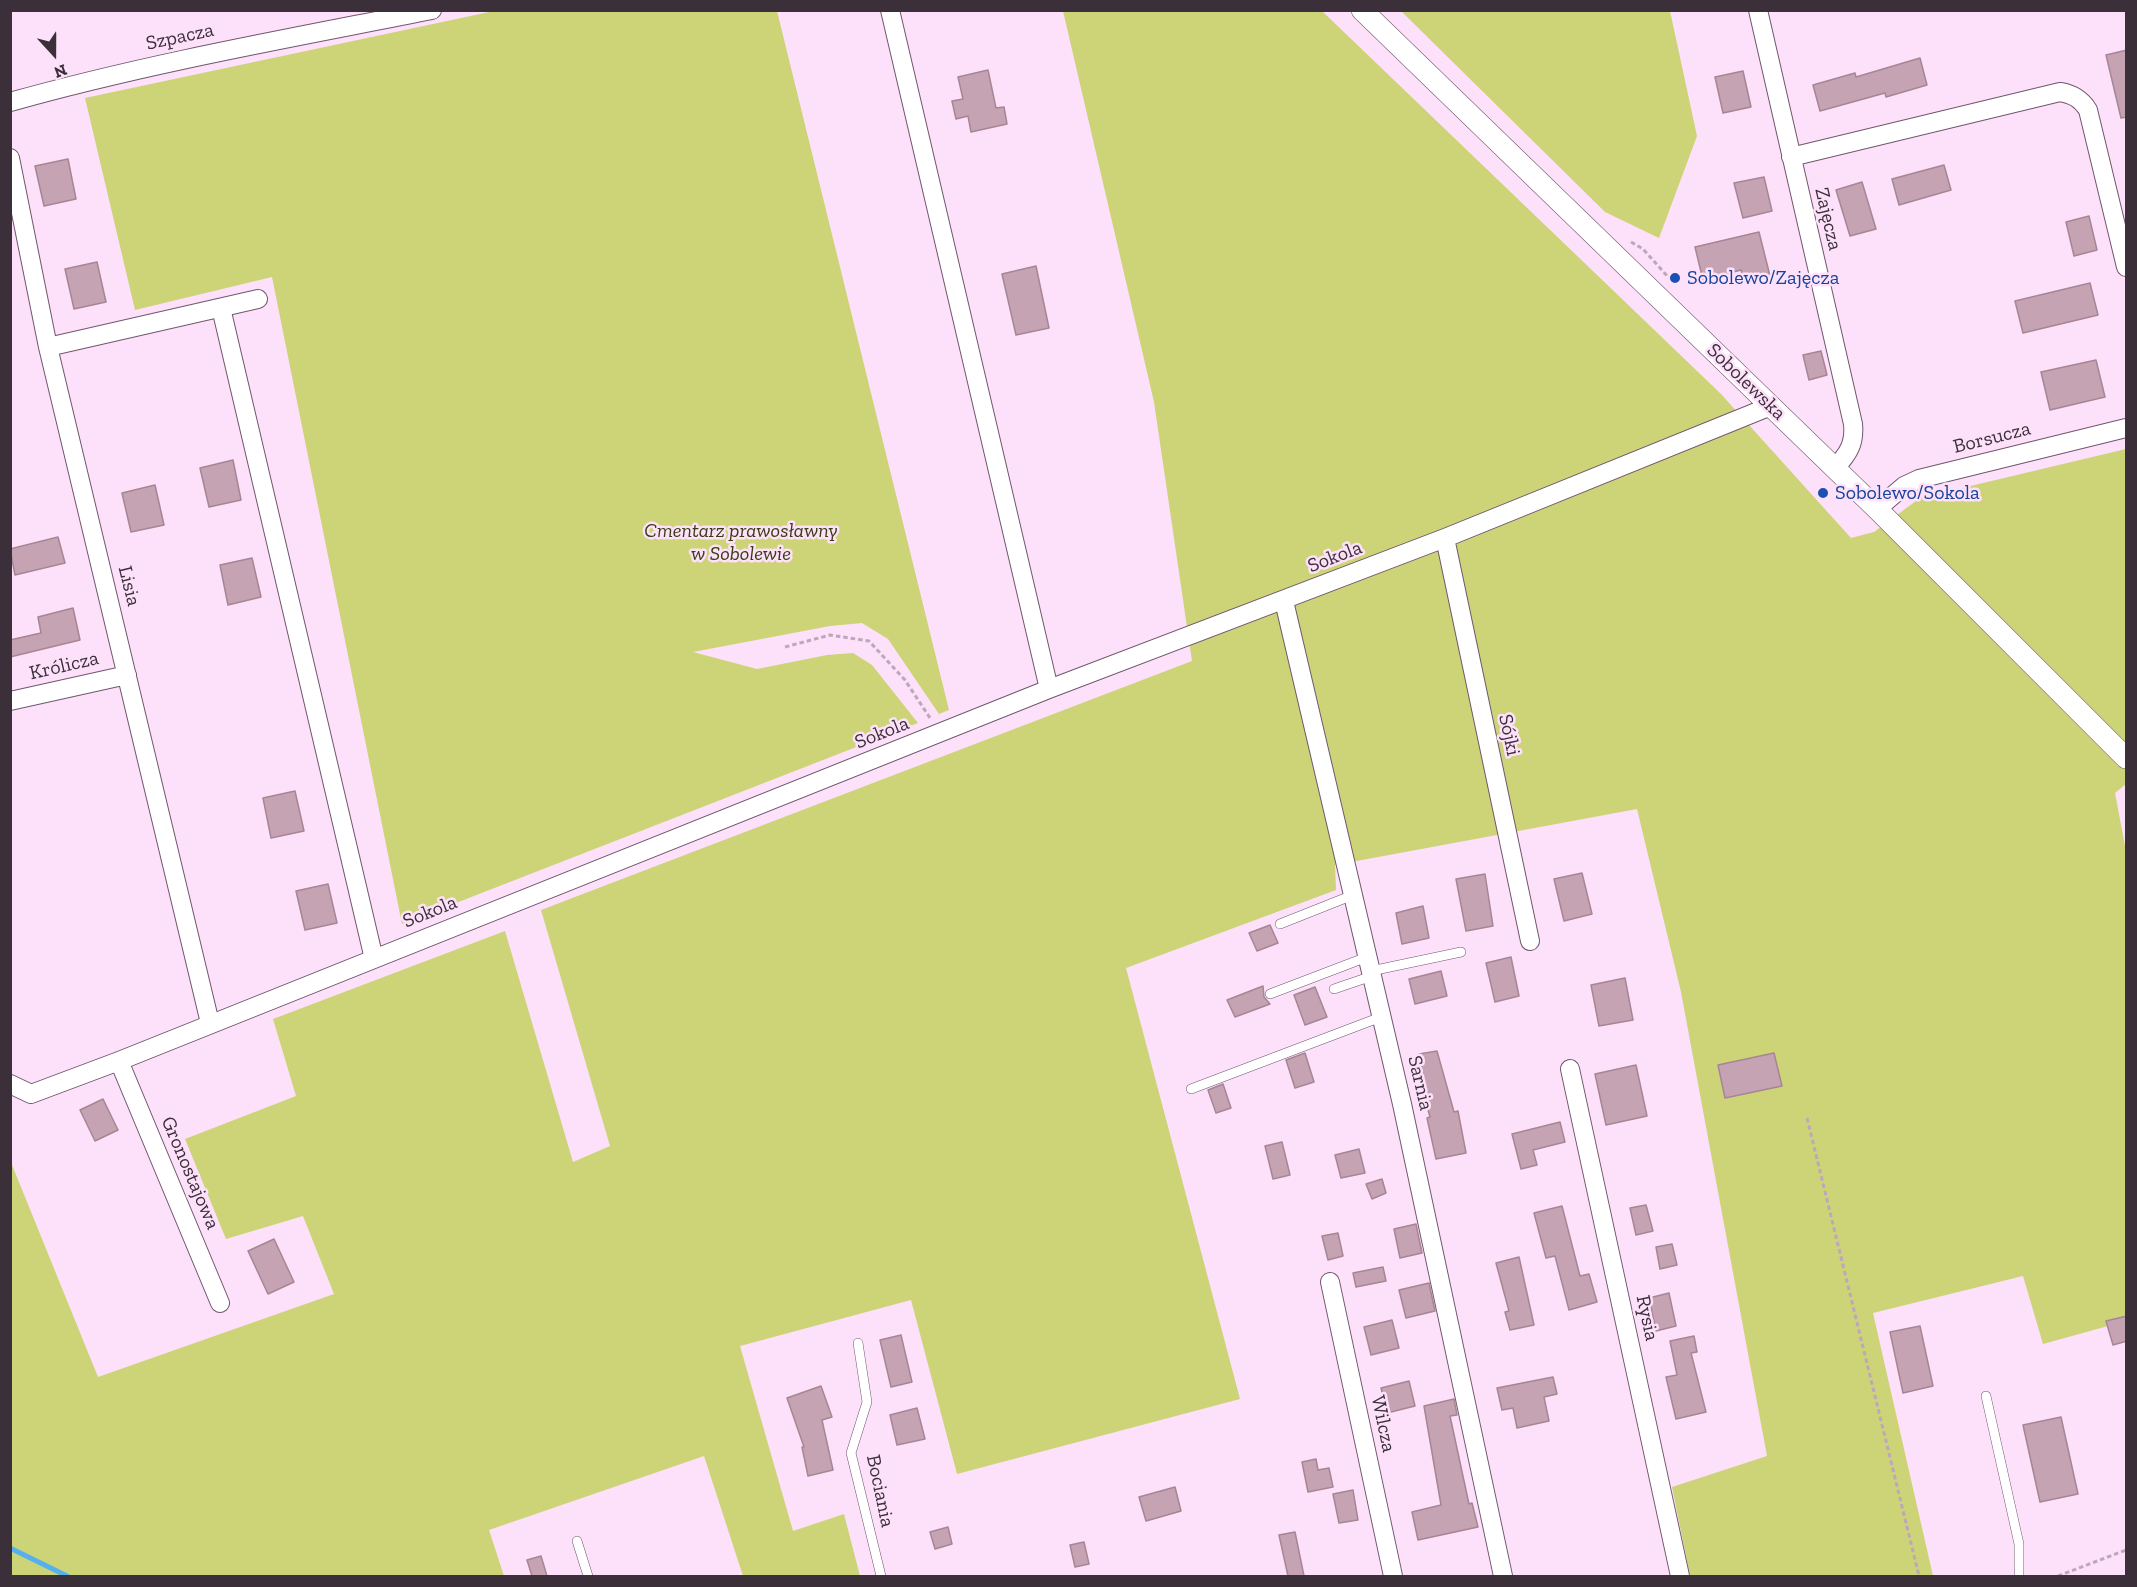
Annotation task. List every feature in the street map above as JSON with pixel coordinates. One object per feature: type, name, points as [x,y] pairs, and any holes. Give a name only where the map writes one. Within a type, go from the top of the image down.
[{"type":"street","name":"Szpacza","points":[[10,102],[78,83],[196,56],[432,10]]},
{"type":"street","points":[[890,10],[1049,689]]},
{"type":"street","name":"Sobolewska","points":[[1362,10],[1877,509],[2127,758]]},
{"type":"street","name":"Zajęcza","points":[[1758,10],[1853,424],[1854,437],[1851,450],[1835,468]]},
{"type":"street","points":[[1791,158],[2060,92],[2069,93],[2077,97],[2088,110],[2127,267]]},
{"type":"street","name":"Lisia","points":[[10,158],[48,347],[210,1023]]},
{"type":"street","points":[[48,347],[258,298]]},
{"type":"street","points":[[221,308],[374,958]]},
{"type":"street","name":"Sokola","points":[[10,1084],[31,1094],[119,1061],[1049,689],[1445,538],[1771,406]]},
{"type":"street","name":"Borsucza","points":[[1877,509],[1904,486],[1919,479],[2127,428]]},
{"type":"street","name":"Sójki","points":[[1445,538],[1530,940]]},
{"type":"street","name":"Sarnia","points":[[1284,601],[1370,968],[1503,1576]]},
{"type":"street","name":"Królicza","points":[[10,701],[127,675]]},
{"type":"street","name":"Gronostajowa","points":[[119,1061],[220,1303]]},
{"type":"street","name":"Rysia","points":[[1570,1069],[1680,1576]]},
{"type":"street","name":"Wilcza","points":[[1330,1282],[1393,1576]]},
{"type":"lane","points":[[1280,924],[1353,895]]},
{"type":"lane","points":[[1270,994],[1370,968],[1461,952]]},
{"type":"lane","points":[[1334,989],[1370,968]]},
{"type":"lane","points":[[1191,1089],[1381,1017]]},
{"type":"lane","name":"Bociania","points":[[858,1343],[867,1402],[851,1453],[881,1576]]},
{"type":"lane","points":[[1986,1396],[2019,1544],[2019,1576]]},
{"type":"lane","points":[[577,1541],[588,1576]]},
{"type":"path","points":[[785,647],[830,635],[869,641],[905,680],[941,734]]},
{"type":"path","points":[[1807,1118],[1919,1576]]},
{"type":"path","points":[[2058,1576],[2127,1550]]},
{"type":"green space","name":"Cmentarz prawosławny w Sobolewie","points":[[494,11],[777,11],[949,710],[939,714],[888,639],[862,623],[830,626],[693,652],[757,669],[827,655],[853,653],[872,665],[918,723],[402,924],[272,277],[135,310],[85,98]]},
{"type":"green space","points":[[1063,11],[1322,11],[1721,394],[1851,538],[1874,532],[1920,498],[2126,449],[2126,784],[2115,793],[2126,851],[2126,1321],[2043,1344],[2023,1276],[1873,1313],[1933,1576],[1690,1576],[1672,1487],[1767,1456],[1681,992],[1637,809],[1335,865],[1336,890],[1126,968],[1240,1399],[957,1474],[911,1300],[740,1346],[793,1531],[844,1514],[860,1576],[743,1576],[704,1456],[489,1530],[504,1576],[11,1576],[10,1160],[98,1377],[334,1294],[303,1216],[226,1239],[185,1139],[296,1096],[273,1019],[505,931],[573,1162],[610,1146],[541,910],[1192,661],[1154,402]]},
{"type":"green space","points":[[1401,11],[1670,11],[1697,136],[1659,238],[1605,212]]},
{"type":"building","points":[[2127,50],[2127,117],[2121,118],[2106,55]]},
{"type":"building","points":[[1920,58],[1927,85],[1886,97],[1885,93],[1820,111],[1813,85],[1855,73],[1856,77]]},
{"type":"building","points":[[988,70],[996,108],[1004,107],[1007,124],[971,132],[968,116],[956,119],[952,101],[963,99],[958,77]]},
{"type":"building","points":[[1743,71],[1751,107],[1723,113],[1715,77]]},
{"type":"building","points":[[68,159],[76,199],[44,206],[35,166]]},
{"type":"building","points":[[1944,165],[1951,190],[1899,205],[1892,179]]},
{"type":"building","points":[[1764,177],[1772,211],[1743,218],[1734,183]]},
{"type":"building","points":[[1862,182],[1876,229],[1850,236],[1836,190]]},
{"type":"building","points":[[2089,216],[2097,250],[2074,256],[2066,222]]},
{"type":"building","points":[[1759,232],[1770,276],[1744,282],[1741,270],[1703,280],[1695,247]]},
{"type":"building","points":[[97,262],[106,302],[74,309],[65,269]]},
{"type":"building","points":[[1036,266],[1049,328],[1016,335],[1002,274]]},
{"type":"building","points":[[2090,283],[2098,315],[2023,333],[2015,301]]},
{"type":"building","points":[[1821,351],[1827,375],[1809,380],[1803,355]]},
{"type":"building","points":[[2096,360],[2105,397],[2050,410],[2041,372]]},
{"type":"building","points":[[233,460],[241,500],[209,507],[200,468]]},
{"type":"building","points":[[155,485],[164,525],[131,532],[122,493]]},
{"type":"building","points":[[58,537],[65,563],[15,575],[10,549]]},
{"type":"building","points":[[252,558],[261,597],[228,605],[220,565]]},
{"type":"building","points":[[73,608],[80,640],[10,657],[10,640],[41,633],[38,617]]},
{"type":"building","points":[[295,791],[304,831],[271,838],[263,798]]},
{"type":"building","points":[[1582,873],[1592,914],[1564,921],[1554,879]]},
{"type":"building","points":[[1485,874],[1493,926],[1466,931],[1456,879]]},
{"type":"building","points":[[328,884],[337,923],[305,930],[296,891]]},
{"type":"building","points":[[1423,906],[1429,938],[1402,944],[1396,913]]},
{"type":"building","points":[[1270,925],[1278,943],[1257,951],[1249,933]]},
{"type":"building","points":[[1511,957],[1519,996],[1495,1002],[1486,963]]},
{"type":"building","points":[[1441,971],[1447,996],[1415,1004],[1409,979]]},
{"type":"building","points":[[1625,978],[1633,1020],[1599,1026],[1591,985]]},
{"type":"building","points":[[1263,986],[1264,997],[1270,1004],[1235,1017],[1227,1000]]},
{"type":"building","points":[[1315,987],[1327,1017],[1305,1025],[1294,995]]},
{"type":"building","points":[[1437,1051],[1454,1112],[1458,1111],[1466,1153],[1436,1159],[1427,1118],[1430,1117],[1419,1077],[1423,1076],[1419,1054]]},
{"type":"building","points":[[1305,1053],[1314,1082],[1295,1088],[1286,1060]]},
{"type":"building","points":[[1774,1053],[1782,1086],[1725,1098],[1718,1065]]},
{"type":"building","points":[[1636,1065],[1647,1116],[1606,1125],[1595,1074]]},
{"type":"building","points":[[1223,1084],[1231,1108],[1216,1113],[1208,1090]]},
{"type":"building","points":[[103,1099],[118,1130],[95,1141],[80,1110]]},
{"type":"building","points":[[1560,1122],[1565,1142],[1533,1150],[1537,1165],[1521,1169],[1512,1134]]},
{"type":"building","points":[[1282,1142],[1290,1175],[1273,1179],[1265,1146]]},
{"type":"building","points":[[1359,1149],[1365,1173],[1341,1178],[1335,1155]]},
{"type":"building","points":[[1382,1179],[1386,1193],[1372,1199],[1366,1184]]},
{"type":"building","points":[[1646,1205],[1653,1231],[1636,1235],[1630,1208]]},
{"type":"building","points":[[1562,1206],[1580,1276],[1589,1274],[1597,1302],[1569,1310],[1555,1256],[1546,1258],[1534,1213]]},
{"type":"building","points":[[1416,1224],[1422,1253],[1400,1258],[1394,1229]]},
{"type":"building","points":[[1338,1233],[1343,1256],[1328,1260],[1322,1236]]},
{"type":"building","points":[[274,1239],[294,1282],[268,1294],[248,1251]]},
{"type":"building","points":[[1672,1244],[1677,1265],[1660,1269],[1656,1247]]},
{"type":"building","points":[[1519,1257],[1534,1325],[1510,1330],[1505,1312],[1509,1311],[1496,1263]]},
{"type":"building","points":[[1383,1267],[1386,1281],[1356,1287],[1353,1273]]},
{"type":"building","points":[[1429,1283],[1435,1311],[1406,1318],[1399,1290]]},
{"type":"building","points":[[1669,1293],[1676,1326],[1656,1331],[1649,1298]]},
{"type":"building","points":[[2127,1316],[2127,1341],[2113,1345],[2106,1321]]},
{"type":"building","points":[[1392,1320],[1399,1348],[1371,1355],[1364,1327]]},
{"type":"building","points":[[1920,1326],[1933,1386],[1903,1393],[1890,1332]]},
{"type":"building","points":[[901,1335],[912,1382],[891,1387],[880,1340]]},
{"type":"building","points":[[1694,1336],[1697,1352],[1691,1353],[1706,1412],[1676,1419],[1666,1377],[1677,1375],[1670,1341]]},
{"type":"building","points":[[1553,1377],[1557,1394],[1544,1397],[1549,1421],[1517,1428],[1513,1408],[1502,1410],[1497,1388]]},
{"type":"building","points":[[1409,1381],[1415,1406],[1387,1413],[1381,1388]]},
{"type":"building","points":[[821,1386],[832,1417],[822,1420],[833,1470],[808,1476],[802,1447],[804,1447],[787,1398]]},
{"type":"building","points":[[1454,1399],[1457,1415],[1450,1416],[1469,1504],[1472,1503],[1478,1527],[1418,1540],[1412,1512],[1441,1505],[1424,1406]]},
{"type":"building","points":[[917,1408],[925,1439],[897,1445],[890,1415]]},
{"type":"building","points":[[2061,1417],[2078,1494],[2040,1502],[2023,1425]]},
{"type":"building","points":[[1316,1459],[1318,1470],[1329,1468],[1333,1487],[1308,1492],[1302,1462]]},
{"type":"building","points":[[1175,1487],[1181,1511],[1146,1521],[1139,1497]]},
{"type":"building","points":[[1353,1490],[1358,1520],[1339,1523],[1333,1494]]},
{"type":"building","points":[[948,1527],[952,1544],[935,1549],[930,1532]]},
{"type":"building","points":[[1295,1532],[1304,1576],[1288,1576],[1279,1535]]},
{"type":"building","points":[[1084,1542],[1089,1564],[1075,1567],[1070,1545]]},
{"type":"building","points":[[541,1556],[547,1576],[532,1576],[527,1560]]},
{"type":"waterway","points":[[10,1548],[67,1576]]},
{"type":"place","name":"Sobolewo/Zajęcza","points":[[1675,278]]},
{"type":"place","name":"Sobolewo/Sokola","points":[[1823,493]]}]
